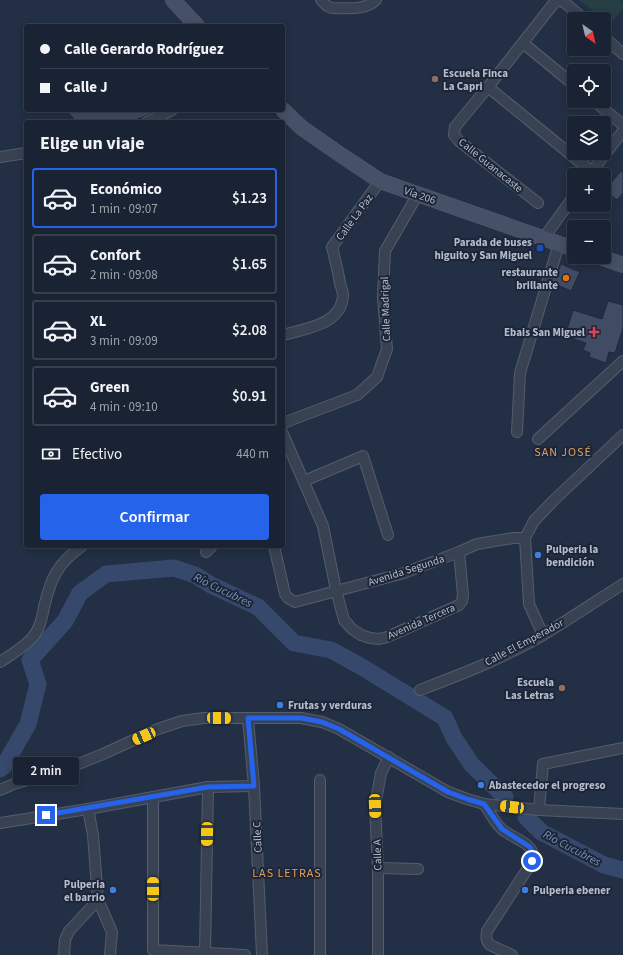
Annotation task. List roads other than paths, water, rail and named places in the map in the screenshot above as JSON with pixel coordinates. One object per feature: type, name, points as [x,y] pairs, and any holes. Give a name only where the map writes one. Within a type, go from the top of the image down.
[{"type":"main road","points":[[173,0],[195,24]]},
{"type":"main road","name":"Vía 206","points":[[285,112],[302,128],[338,154],[380,181],[567,247]]},
{"type":"main road","points":[[611,261],[623,265]]},
{"type":"street","points":[[321,0],[327,6],[332,8],[364,7],[370,5],[376,0]]},
{"type":"street","name":"Calle Guanacaste","points":[[538,203],[459,141],[454,135],[455,127],[488,88],[554,3],[560,0],[565,2],[576,12]]},
{"type":"street","points":[[523,43],[567,79]]},
{"type":"street","points":[[611,43],[623,54]]},
{"type":"street","points":[[488,88],[584,168]]},
{"type":"street","points":[[602,108],[623,125]]},
{"type":"street","points":[[151,120],[168,112]]},
{"type":"street","points":[[594,168],[623,131]]},
{"type":"street","points":[[0,157],[24,153]]},
{"type":"street","name":"Calle La Paz","points":[[285,334],[320,325],[329,320],[341,305],[343,295],[332,247],[380,181]]},
{"type":"street","name":"Calle Madrigal","points":[[285,423],[357,395],[377,376],[387,348],[383,297],[385,251],[418,194]]},
{"type":"street","points":[[543,239],[567,206]]},
{"type":"street","points":[[517,432],[520,373],[559,244]]},
{"type":"street","points":[[538,439],[623,361]]},
{"type":"street","points":[[543,635],[529,604],[525,538],[534,521],[623,434]]},
{"type":"street","name":"Avenida Tercera","points":[[285,438],[323,526],[336,590],[344,620],[352,629],[361,635],[379,639],[387,637],[459,605],[462,601],[463,595],[459,552]]},
{"type":"street","points":[[304,481],[363,456],[388,535]]},
{"type":"street","name":"Avenida Segunda","points":[[274,548],[285,594],[288,598],[295,602],[404,573],[477,544],[513,538],[525,538]]},
{"type":"street","points":[[0,662],[22,648],[33,637],[42,620],[51,584],[58,567],[79,548]]},
{"type":"street","name":"Calle El Emperador","points":[[420,690],[466,673],[505,655],[543,635],[623,584]]},
{"type":"street","points":[[0,790],[14,784],[70,767],[182,721],[204,718],[301,718],[322,722],[339,729],[448,792],[467,799],[484,804],[539,810],[623,814]]},
{"type":"street","name":"Calle C","points":[[248,718],[254,786],[262,955]]},
{"type":"street","points":[[539,810],[543,764],[623,748]]},
{"type":"street","name":"Calle A","points":[[378,955],[378,868],[375,806],[381,774],[389,757]]},
{"type":"street","points":[[320,780],[320,955]]},
{"type":"street","points":[[0,823],[88,809],[208,787],[254,786]]},
{"type":"street","points":[[205,953],[208,787]]},
{"type":"street","points":[[152,797],[153,950],[174,953],[245,955]]},
{"type":"street","points":[[484,804],[502,829],[526,843],[532,851],[532,861],[530,865],[487,931],[486,935],[490,945],[512,955]]},
{"type":"street","points":[[88,809],[93,835],[98,900],[112,932],[110,955]]},
{"type":"street","points":[[378,868],[418,869]]},
{"type":"street","points":[[64,955],[65,940],[69,931],[98,900]]},
{"type":"waterway","name":"Río Cucubres","points":[[0,769],[4,766],[28,724],[38,684],[30,660],[65,621],[80,593],[106,574],[174,568],[195,575],[211,585],[258,607],[294,643],[331,650],[362,667],[445,718],[454,738],[472,765],[505,797]]},
{"type":"waterway","name":"Río Cucubres","points":[[526,817],[541,832],[604,865],[623,870]]},
{"type":"place","name":"Escuela Finca La Capri","points":[[435,79]]},
{"type":"place","name":"Parada de buses higuito y San Miguel","points":[[540,248]]},
{"type":"place","name":"restaurante brillante","points":[[566,278]]},
{"type":"place","name":"Ebais San Miguel","points":[[594,332]]},
{"type":"place","name":"Pulperia la bendición","points":[[538,555]]},
{"type":"place","name":"Escuela Las Letras","points":[[562,688]]},
{"type":"place","name":"Frutas y verduras","points":[[280,705]]},
{"type":"place","name":"Abastecedor el progreso","points":[[481,785]]},
{"type":"place","name":"Pulperia el barrio","points":[[113,890]]},
{"type":"place","name":"Pulperia ebener","points":[[525,890]]},
{"type":"district","name":"SAN JOSÉ","points":[[563,452]]},
{"type":"district","name":"LAS LETRAS","points":[[287,873]]}]
